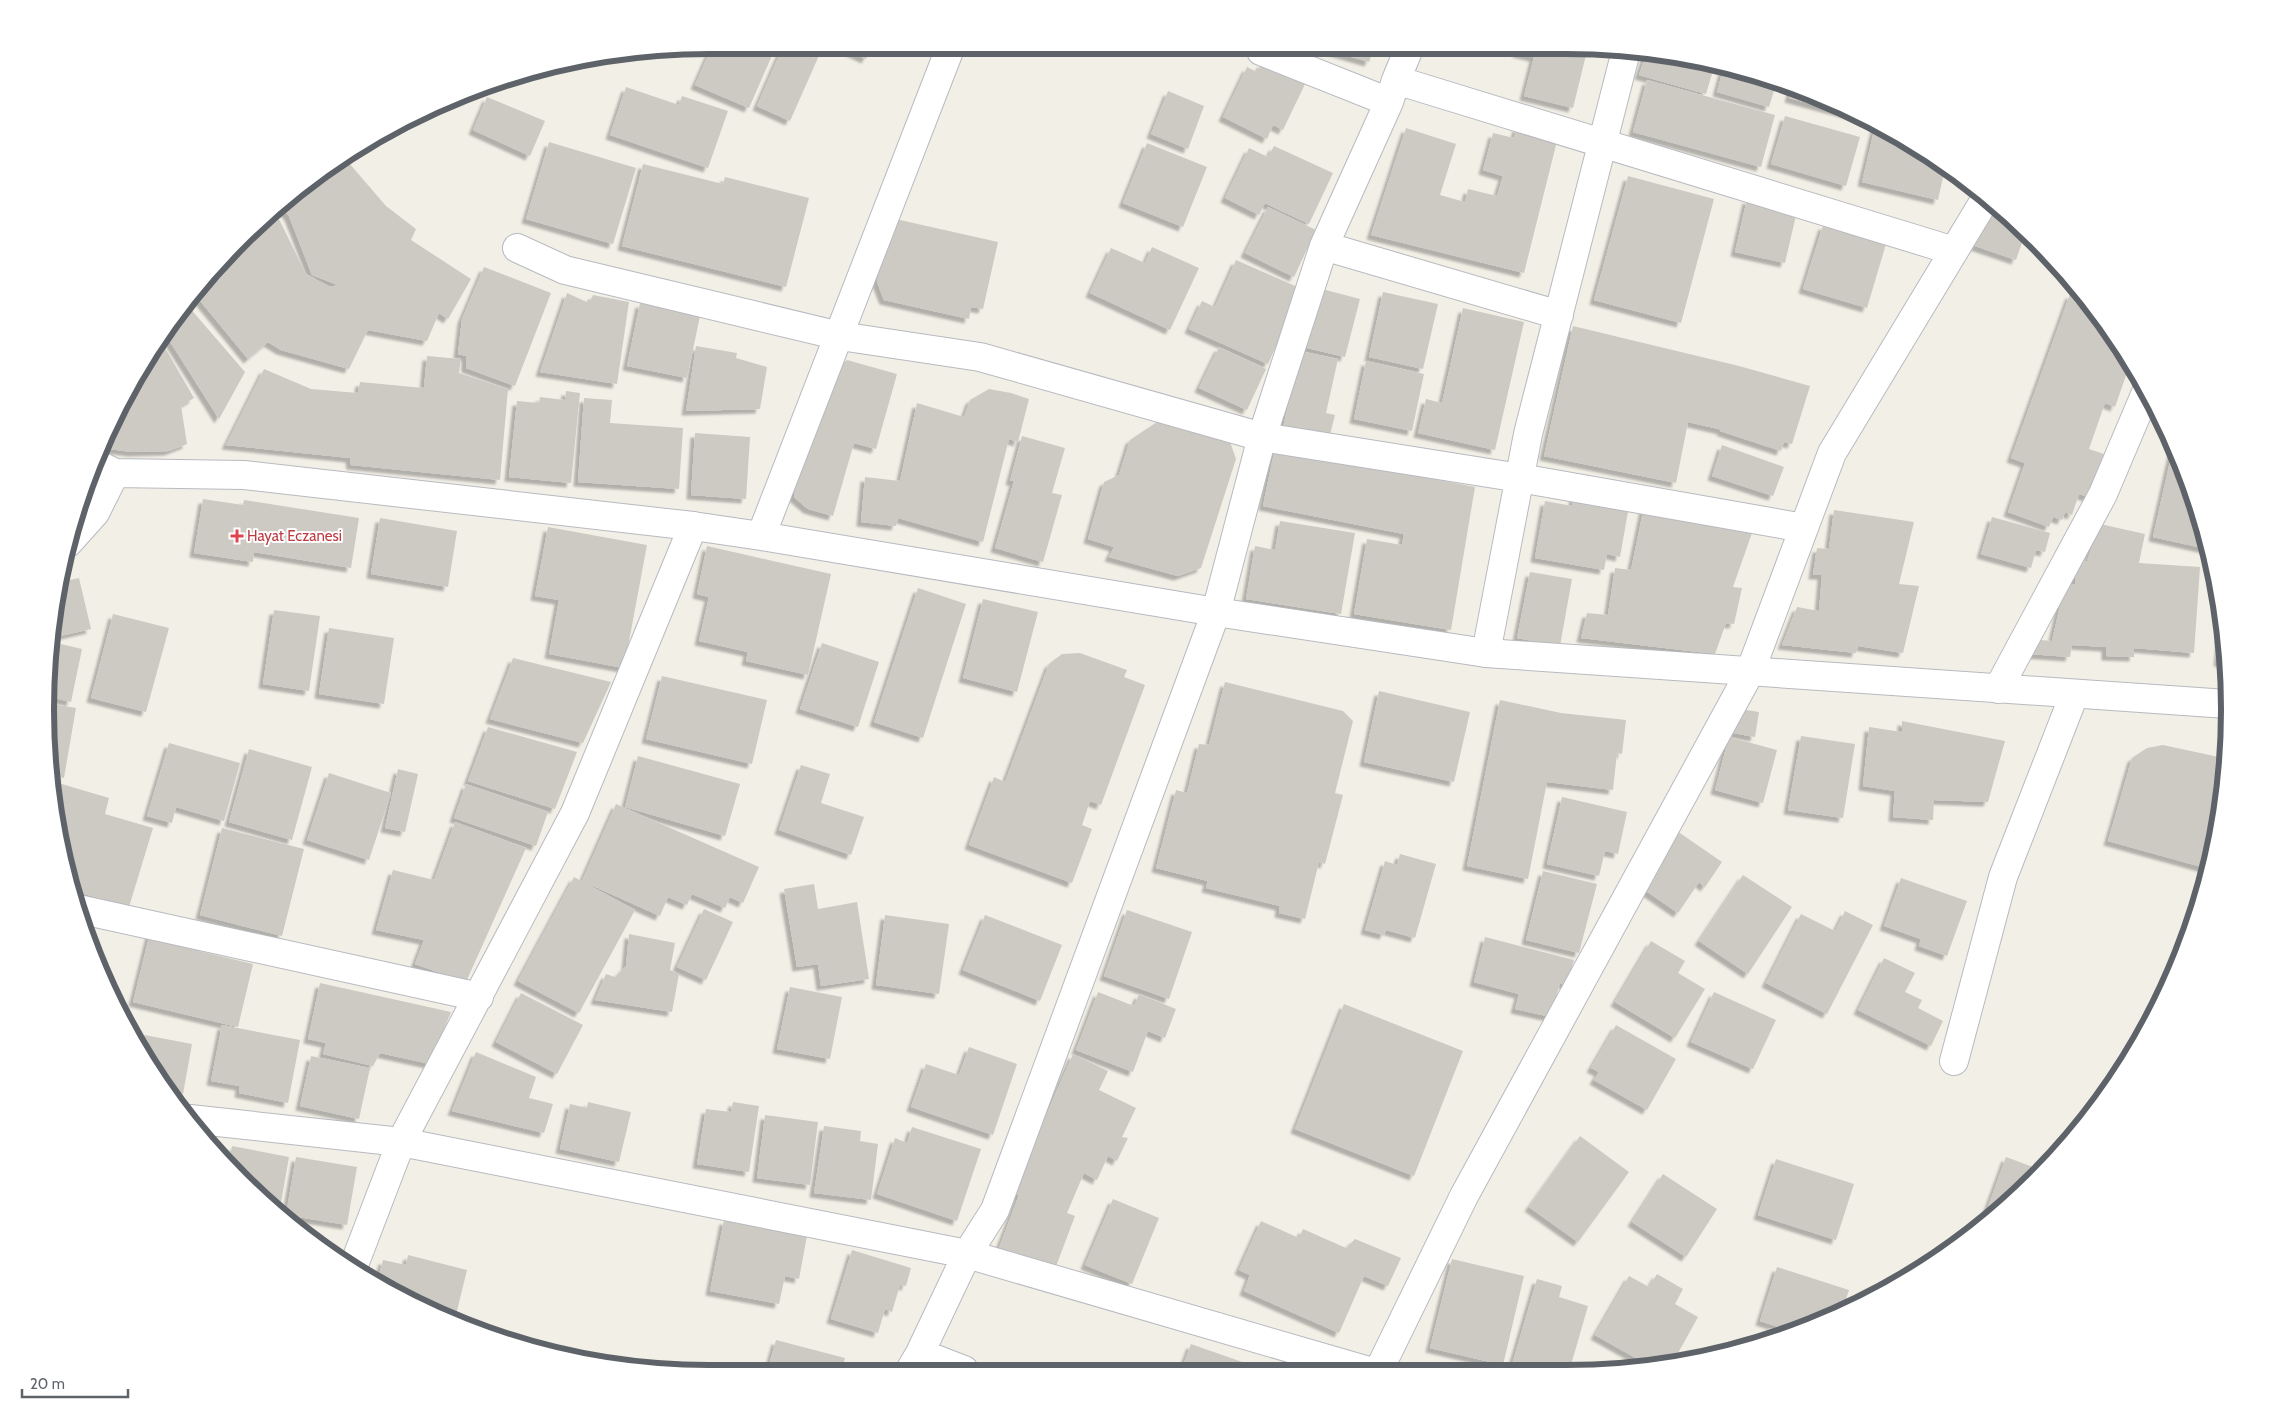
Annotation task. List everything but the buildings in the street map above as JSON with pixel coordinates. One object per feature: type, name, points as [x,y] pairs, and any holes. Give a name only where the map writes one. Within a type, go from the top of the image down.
[{"type":"street","points":[[761,536],[948,54]]},
{"type":"street","points":[[1271,54],[1392,91],[1603,143],[1954,251]]},
{"type":"street","points":[[937,1365],[915,1361],[967,1254],[995,1210],[1216,612],[1262,437],[1324,246],[1407,54]]},
{"type":"street","points":[[1486,653],[1528,434],[1625,57]]},
{"type":"street","points":[[1381,1365],[1464,1196],[1750,672],[1832,453],[1983,203]]},
{"type":"street","points":[[1324,246],[1559,315]]},
{"type":"street","points":[[517,248],[565,270],[840,336],[980,357],[1262,437],[1520,478],[1804,528]]},
{"type":"street","points":[[1998,689],[2103,494],[2143,400]]},
{"type":"street","points":[[79,531],[95,513],[105,468],[244,474],[693,526],[1216,612],[1486,653],[2221,704]]},
{"type":"street","points":[[355,1261],[401,1142],[575,813],[693,526]]},
{"type":"street","points":[[1954,1061],[2003,877],[2074,695]]},
{"type":"street","points":[[86,911],[479,997]]},
{"type":"street","points":[[198,1120],[401,1142],[967,1254],[1348,1365]]},
{"type":"place","name":"Hayat Eczanesi","points":[[237,536]]}]
